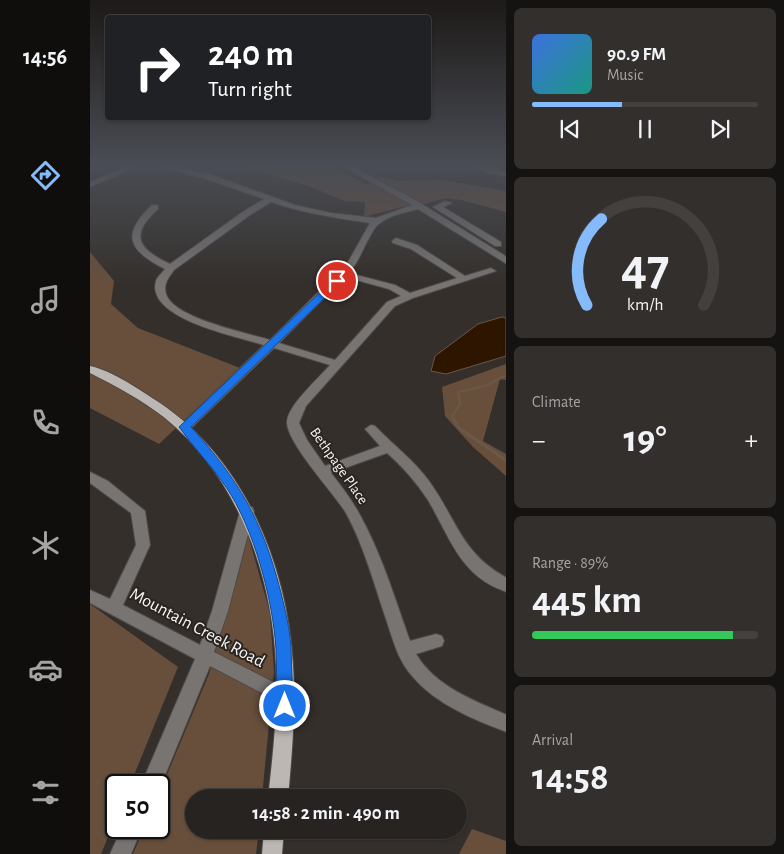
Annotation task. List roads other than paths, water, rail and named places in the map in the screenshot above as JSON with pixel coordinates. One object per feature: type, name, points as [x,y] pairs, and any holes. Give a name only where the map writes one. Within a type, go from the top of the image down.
[{"type":"main road","points":[[90,369],[128,388],[185,427],[219,467],[247,511],[264,555],[275,594],[283,648],[285,697],[279,789]]},
{"type":"main road","points":[[272,854],[273,839]]},
{"type":"street","points":[[259,206],[171,268],[164,276],[160,290],[163,300],[172,309],[191,319],[338,364]]},
{"type":"street","points":[[290,206],[312,212],[377,221]]},
{"type":"street","points":[[185,427],[344,274],[351,265],[366,235],[377,221],[393,213],[419,206],[506,261]]},
{"type":"street","points":[[440,206],[437,207],[498,244]]},
{"type":"street","points":[[155,207],[138,224],[136,231],[137,243],[150,257],[171,268]]},
{"type":"street","points":[[456,230],[469,226]]},
{"type":"street","points":[[396,241],[414,246],[464,279]]},
{"type":"street","points":[[494,254],[506,250]]},
{"type":"street","name":"Bethpage Place","points":[[491,271],[409,296],[388,308],[301,406],[293,423],[298,438],[353,513],[405,650],[418,671],[444,693],[506,724]]},
{"type":"street","points":[[344,274],[392,287],[409,296]]},
{"type":"street","points":[[371,429],[425,484],[458,546],[469,560],[483,573],[506,586]]},
{"type":"street","points":[[324,471],[388,448]]},
{"type":"street","points":[[90,477],[103,484],[138,511],[143,545],[114,607]]},
{"type":"street","points":[[155,774],[205,654],[220,611],[247,511]]},
{"type":"street","name":"Mountain Creek Road","points":[[90,596],[285,697]]},
{"type":"street","points":[[405,650],[436,642]]},
{"type":"street","points":[[120,854],[127,839]]},
{"type":"waterway","points":[[456,423],[452,416],[460,404],[458,392],[485,386],[506,376]]},
{"type":"waterway","points":[[455,421],[459,428],[506,460]]}]
